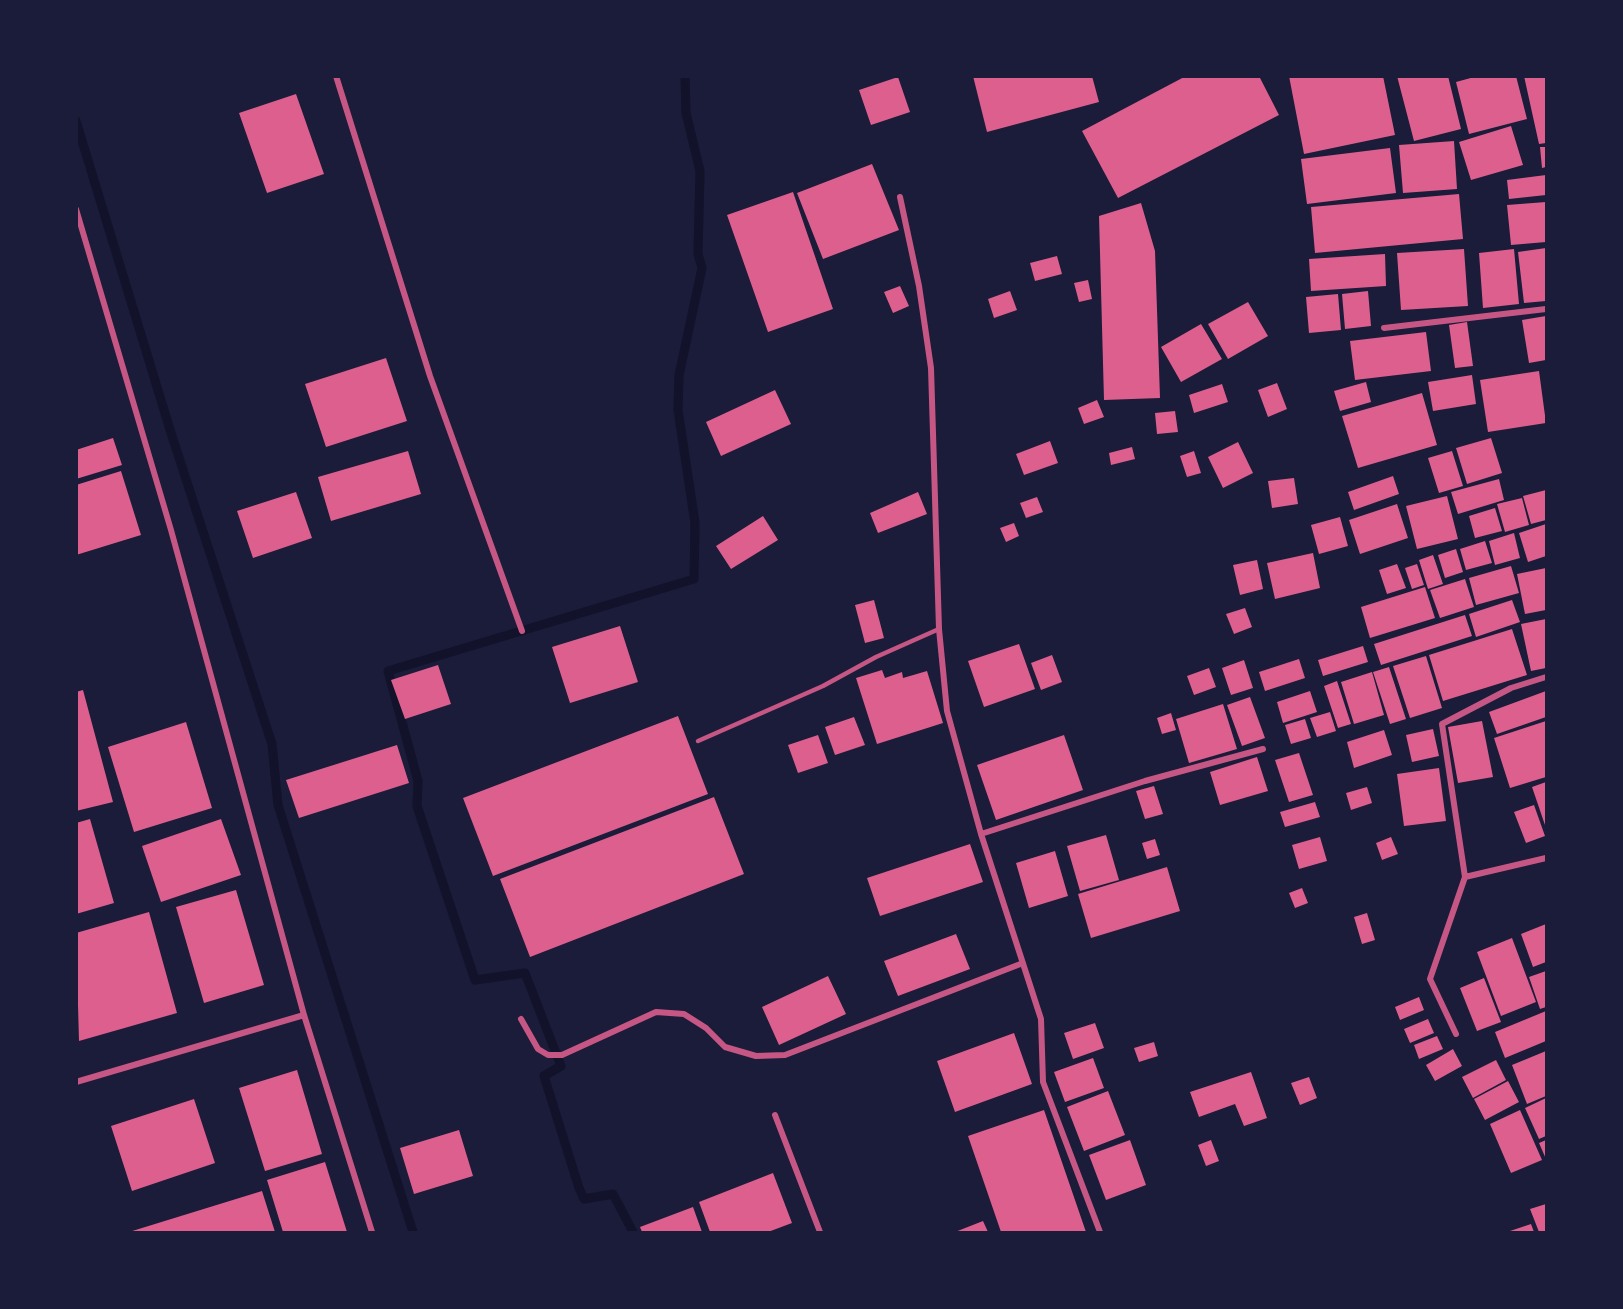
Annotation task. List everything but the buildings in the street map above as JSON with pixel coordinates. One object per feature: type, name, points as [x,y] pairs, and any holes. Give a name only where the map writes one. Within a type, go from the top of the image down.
[{"type":"street","points":[[336,76],[430,376],[522,632]]},
{"type":"street","points":[[900,196],[919,286],[931,368],[939,629],[947,711],[981,834],[1041,1019],[1043,1082],[1100,1233]]},
{"type":"street","points":[[76,209],[171,530],[304,1015],[372,1233]]},
{"type":"street","points":[[1384,328],[1546,309]]},
{"type":"street","points":[[1456,1034],[1430,980],[1465,878],[1442,724],[1511,688],[1546,677]]},
{"type":"street","points":[[981,834],[1145,781],[1263,749]]},
{"type":"street","points":[[1465,878],[1546,858]]},
{"type":"street","points":[[521,1019],[538,1049],[548,1055],[562,1055],[656,1012],[684,1014],[706,1028],[725,1047],[756,1056],[785,1054],[1023,963]]},
{"type":"street","points":[[76,1082],[304,1015]]},
{"type":"street","points":[[774,1115],[820,1233]]},
{"type":"lane","points":[[698,741],[823,686],[876,657],[939,629]]},
{"type":"waterway","points":[[633,1232],[613,1194],[584,1199],[579,1188],[544,1076],[561,1066],[525,973],[475,980],[417,806],[418,781],[388,671],[694,579],[695,523],[678,410],[679,375],[702,268],[698,254],[700,171],[686,113],[685,76]]},
{"type":"waterway","points":[[76,121],[171,433],[272,744],[278,805],[413,1232]]}]
